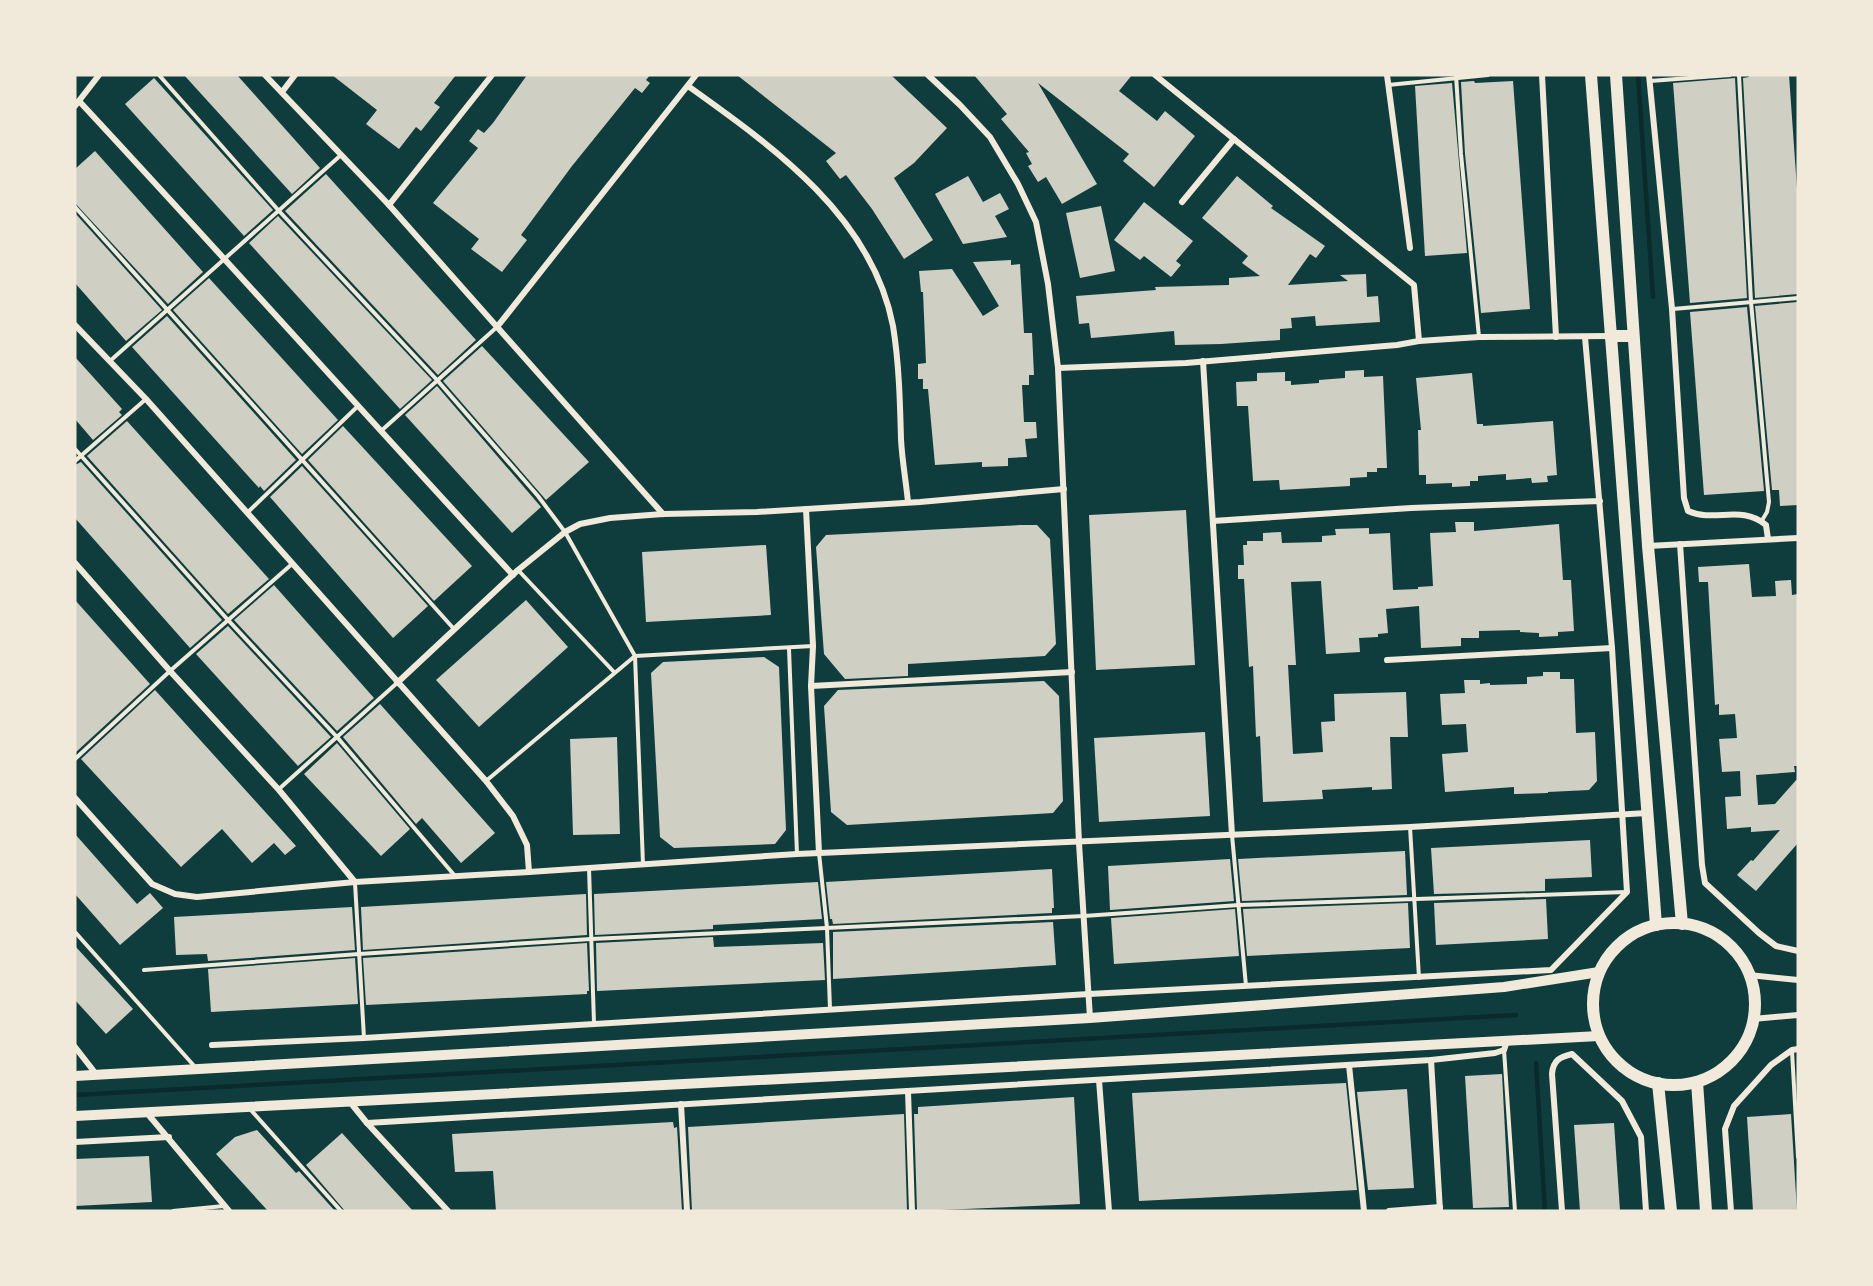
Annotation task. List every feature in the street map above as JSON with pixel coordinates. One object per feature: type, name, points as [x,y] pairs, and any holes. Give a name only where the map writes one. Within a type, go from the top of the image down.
[{"type":"main road","points":[[1591,75],[1656,925]]},
{"type":"main road","points":[[1616,75],[1648,546],[1682,924]]},
{"type":"main road","points":[[1610,336],[1633,336]]},
{"type":"main road","points":[[1682,924],[1704,929],[1723,940],[1739,956],[1749,975],[1754,997],[1754,1019],[1746,1040],[1734,1058],[1717,1073],[1697,1082],[1678,1085],[1658,1083],[1634,1074],[1613,1058],[1599,1036],[1593,1015],[1593,993],[1599,972],[1612,951],[1632,934],[1656,925],[1682,924]]},
{"type":"main road","points":[[75,1076],[1090,1018],[1504,987],[1599,972]]},
{"type":"main road","points":[[75,1116],[1506,1046],[1599,1036]]},
{"type":"main road","points":[[1697,1082],[1706,1211]]},
{"type":"main road","points":[[1658,1083],[1671,1211]]},
{"type":"street","points":[[99,75],[77,104],[225,258],[357,407],[516,572]]},
{"type":"street","points":[[265,75],[389,206],[663,514]]},
{"type":"street","points":[[282,92],[294,75]]},
{"type":"street","points":[[389,206],[492,75]]},
{"type":"street","points":[[498,327],[696,75]]},
{"type":"street","points":[[928,75],[990,137],[1018,184],[1036,222],[1048,284],[1058,368],[1079,843],[1090,1018]]},
{"type":"street","points":[[1155,75],[1414,285],[1419,341]]},
{"type":"street","points":[[1387,75],[1410,248]]},
{"type":"street","points":[[1542,75],[1556,337]]},
{"type":"street","points":[[1650,78],[1672,309],[1684,498],[1688,511],[1700,516],[1746,514],[1766,525],[1768,539]]},
{"type":"street","points":[[688,86],[737,121],[785,160],[843,218],[865,253],[883,290],[893,326],[908,502]]},
{"type":"street","points":[[1182,202],[1234,139]]},
{"type":"street","points":[[75,325],[147,399],[486,782],[513,816],[527,845],[529,872]]},
{"type":"street","points":[[1058,368],[1203,361],[1479,337],[1610,336]]},
{"type":"street","points":[[212,1045],[364,1038],[1089,994],[1551,970],[1627,892],[1612,648],[1585,337]]},
{"type":"street","points":[[1203,361],[1232,835]]},
{"type":"street","points":[[397,683],[516,572],[565,532],[580,524],[610,518],[663,514],[806,509],[1064,489]]},
{"type":"street","points":[[1213,521],[1411,508],[1600,501]]},
{"type":"street","points":[[806,509],[813,646],[812,686],[819,853]]},
{"type":"street","points":[[1648,546],[1798,538]]},
{"type":"street","points":[[1680,544],[1705,883],[1776,946],[1798,951]]},
{"type":"street","points":[[75,563],[279,790],[355,882]]},
{"type":"street","points":[[1388,660],[1612,648]]},
{"type":"street","points":[[812,686],[1072,672]]},
{"type":"street","points":[[75,798],[152,884],[175,894],[197,897],[355,882],[797,854],[1079,843],[1647,813]]},
{"type":"street","points":[[1749,975],[1798,980]]},
{"type":"street","points":[[1754,1019],[1798,1015]]},
{"type":"street","points":[[367,1123],[1431,1060],[1495,1053],[1506,1046]]},
{"type":"street","points":[[77,1050],[96,1074]]},
{"type":"street","points":[[1731,1211],[1725,1129],[1734,1106],[1772,1065],[1795,1050]]},
{"type":"street","points":[[1562,1211],[1552,1074],[1553,1065],[1560,1057],[1572,1054],[1622,1101],[1641,1137],[1646,1211]]},
{"type":"street","points":[[1389,1211],[1440,1209],[1431,1060]]},
{"type":"street","points":[[1349,1065],[1364,1211]]},
{"type":"street","points":[[1099,1080],[1109,1211]]},
{"type":"street","points":[[908,1091],[912,1211]]},
{"type":"street","points":[[349,1101],[448,1211]]},
{"type":"street","points":[[681,1104],[687,1211]]},
{"type":"street","points":[[146,1112],[227,1209]]},
{"type":"street","points":[[75,1142],[169,1137]]},
{"type":"lane","points":[[159,75],[279,210],[437,380],[538,496],[565,532],[635,656],[643,864]]},
{"type":"lane","points":[[1388,85],[1488,75]]},
{"type":"lane","points":[[1650,78],[1730,75]]},
{"type":"lane","points":[[1739,75],[1751,302],[1769,502],[1767,512],[1761,522]]},
{"type":"lane","points":[[1456,77],[1479,337]]},
{"type":"lane","points":[[110,360],[342,155]]},
{"type":"lane","points":[[75,207],[454,629]]},
{"type":"lane","points":[[1672,309],[1798,298]]},
{"type":"lane","points":[[380,431],[498,327]]},
{"type":"lane","points":[[75,461],[147,399]]},
{"type":"lane","points":[[247,513],[357,407]]},
{"type":"lane","points":[[75,449],[228,620],[337,737],[455,876]]},
{"type":"lane","points":[[75,759],[170,671],[292,564]]},
{"type":"lane","points":[[516,572],[614,672]]},
{"type":"lane","points":[[486,782],[635,656],[813,646]]},
{"type":"lane","points":[[789,649],[797,854]]},
{"type":"lane","points":[[279,790],[397,683]]},
{"type":"lane","points":[[1410,827],[1419,978]]},
{"type":"lane","points":[[1232,835],[1246,986]]},
{"type":"lane","points":[[819,853],[827,928],[830,1010]]},
{"type":"lane","points":[[589,868],[594,1024]]},
{"type":"lane","points":[[355,882],[364,1038]]},
{"type":"lane","points":[[144,970],[591,939],[1084,916],[1239,904],[1627,892]]},
{"type":"lane","points":[[75,932],[196,1068]]},
{"type":"lane","points":[[1506,1046],[1515,1211]]},
{"type":"lane","points":[[1795,1050],[1798,1157]]},
{"type":"lane","points":[[249,1108],[341,1211]]},
{"type":"lane","points":[[173,1211],[227,1209]]},
{"type":"building","points":[[184,75],[237,75],[320,168],[292,194]]},
{"type":"building","points":[[332,75],[456,75],[434,103],[440,107],[421,131],[416,127],[399,149],[366,124],[377,110]]},
{"type":"building","points":[[527,75],[650,75],[646,80],[650,83],[642,93],[635,88],[572,166],[521,235],[527,240],[502,272],[471,249],[479,239],[433,203],[478,148],[469,141],[478,129],[484,133],[493,123]]},
{"type":"building","points":[[737,75],[891,75],[947,128],[914,163],[894,178],[933,240],[904,259],[872,209],[846,175],[840,179],[826,161],[836,153]]},
{"type":"building","points":[[974,75],[1132,75],[1119,91],[1157,121],[1165,111],[1195,136],[1154,187],[1123,161],[1129,154],[1038,83],[1097,184],[1062,204],[1046,177],[1038,182],[1028,166],[1032,164],[1026,153],[1029,152],[1001,119],[1007,114]]},
{"type":"building","points":[[1749,75],[1789,75],[1798,203],[1798,294],[1755,298],[1743,78]]},
{"type":"building","points":[[154,78],[273,210],[244,236],[125,104]]},
{"type":"building","points":[[1735,78],[1747,298],[1690,303],[1673,83]]},
{"type":"building","points":[[1474,81],[1475,83],[1513,81],[1530,309],[1481,313],[1465,154],[1461,82]]},
{"type":"building","points":[[1452,83],[1467,253],[1425,256],[1415,86]]},
{"type":"building","points":[[95,151],[203,272],[168,304],[75,203],[75,169]]},
{"type":"building","points":[[326,174],[476,340],[438,375],[285,211]]},
{"type":"building","points":[[968,176],[983,202],[1000,193],[1009,209],[995,216],[1007,237],[963,244],[935,194]]},
{"type":"building","points":[[1237,176],[1273,206],[1271,208],[1325,246],[1316,258],[1310,254],[1288,285],[1348,281],[1340,275],[1366,274],[1367,297],[1378,296],[1380,322],[1316,326],[1315,316],[1291,318],[1292,328],[1280,329],[1280,340],[1221,344],[1175,345],[1174,331],[1091,338],[1089,323],[1079,324],[1076,296],[1156,290],[1155,287],[1229,285],[1229,278],[1260,276],[1242,263],[1248,256],[1202,218]]},
{"type":"building","points":[[1144,202],[1193,241],[1176,261],[1181,265],[1171,277],[1144,256],[1140,260],[1114,240]]},
{"type":"building","points":[[1101,206],[1115,271],[1080,278],[1066,213]]},
{"type":"building","points":[[75,213],[162,310],[126,341],[75,283]]},
{"type":"building","points":[[278,216],[432,380],[400,409],[249,243]]},
{"type":"building","points":[[1011,260],[1011,265],[1020,264],[1024,333],[1032,333],[1034,375],[1029,375],[1029,385],[1022,385],[1024,422],[1036,422],[1037,438],[1025,439],[1027,457],[1008,458],[1008,466],[982,467],[982,462],[935,465],[928,389],[923,389],[923,379],[918,379],[918,364],[926,363],[923,292],[921,292],[919,271],[952,269],[983,316],[999,306],[973,262]]},
{"type":"building","points":[[209,278],[338,420],[302,454],[173,310]]},
{"type":"building","points":[[1798,302],[1798,505],[1780,506],[1779,490],[1772,490],[1755,306]]},
{"type":"building","points":[[1747,307],[1764,491],[1704,495],[1690,312]]},
{"type":"building","points":[[167,316],[296,460],[264,491],[132,347]]},
{"type":"building","points":[[482,346],[589,462],[546,500],[443,381]]},
{"type":"building","points":[[75,357],[122,409],[119,412],[122,415],[93,440],[75,419]]},
{"type":"building","points":[[1364,370],[1364,377],[1383,376],[1387,468],[1377,468],[1377,472],[1367,472],[1367,477],[1350,478],[1350,486],[1280,490],[1279,480],[1253,481],[1248,406],[1237,406],[1236,382],[1257,381],[1257,373],[1285,372],[1285,381],[1291,381],[1291,385],[1319,383],[1319,380],[1345,378],[1345,371]]},
{"type":"building","points":[[1472,373],[1477,424],[1483,424],[1483,426],[1553,421],[1557,475],[1547,476],[1548,482],[1532,483],[1531,478],[1506,480],[1506,474],[1478,476],[1478,481],[1470,481],[1470,486],[1452,487],[1452,483],[1426,484],[1426,475],[1419,475],[1418,430],[1421,430],[1416,378]]},
{"type":"building","points":[[437,386],[541,507],[512,533],[405,415]]},
{"type":"building","points":[[127,421],[269,579],[228,614],[87,456]]},
{"type":"building","points":[[343,426],[472,566],[434,601],[308,460]]},
{"type":"building","points":[[81,462],[222,620],[190,648],[75,518],[75,465]]},
{"type":"building","points":[[302,466],[428,606],[393,638],[270,497]]},
{"type":"building","points":[[1186,510],[1195,665],[1096,670],[1089,515]]},
{"type":"building","points":[[1455,522],[1474,522],[1474,531],[1559,524],[1563,580],[1571,580],[1574,631],[1558,632],[1558,636],[1539,637],[1539,633],[1520,632],[1520,630],[1479,631],[1479,638],[1461,638],[1461,646],[1421,648],[1419,606],[1386,609],[1388,633],[1378,634],[1378,637],[1359,638],[1360,652],[1326,654],[1321,581],[1291,582],[1296,665],[1288,665],[1293,754],[1323,752],[1321,722],[1335,721],[1334,694],[1406,692],[1408,737],[1390,737],[1392,789],[1372,790],[1372,787],[1322,790],[1323,799],[1263,802],[1260,736],[1256,737],[1253,666],[1249,667],[1244,579],[1238,579],[1238,565],[1244,565],[1243,545],[1247,545],[1247,541],[1263,541],[1263,533],[1281,532],[1282,543],[1322,542],[1322,536],[1336,535],[1335,529],[1369,528],[1369,534],[1390,533],[1393,590],[1418,589],[1418,587],[1433,586],[1430,533],[1456,532]]},
{"type":"building","points":[[1037,525],[1050,539],[1056,644],[1045,656],[908,664],[908,676],[845,679],[824,654],[816,547],[826,535]]},
{"type":"building","points":[[766,545],[771,615],[646,622],[642,552]]},
{"type":"building","points":[[1749,564],[1752,597],[1776,596],[1775,581],[1791,580],[1792,595],[1798,594],[1798,766],[1794,766],[1795,772],[1756,775],[1758,805],[1775,804],[1798,778],[1798,843],[1756,891],[1737,875],[1751,860],[1753,861],[1780,830],[1751,832],[1751,827],[1727,829],[1725,797],[1741,796],[1740,771],[1722,772],[1719,739],[1737,738],[1735,714],[1719,715],[1719,704],[1715,705],[1708,582],[1699,582],[1698,567]]},
{"type":"building","points":[[274,585],[374,698],[337,731],[234,620]]},
{"type":"building","points":[[75,600],[150,684],[75,753]]},
{"type":"building","points":[[526,600],[568,647],[479,727],[436,680]]},
{"type":"building","points":[[228,626],[331,737],[298,766],[196,654]]},
{"type":"building","points":[[764,657],[779,667],[786,830],[775,844],[674,848],[660,837],[651,673],[663,662]]},
{"type":"building","points":[[1543,672],[1560,672],[1560,679],[1574,679],[1576,733],[1595,732],[1597,781],[1589,790],[1548,793],[1514,794],[1514,787],[1445,792],[1442,754],[1468,752],[1466,724],[1442,725],[1440,694],[1465,693],[1464,680],[1480,680],[1480,684],[1490,683],[1490,685],[1527,684],[1527,677],[1543,676]]},
{"type":"building","points":[[1044,681],[1059,696],[1063,801],[1053,813],[847,825],[831,812],[824,706],[838,690]]},
{"type":"building","points":[[155,690],[296,846],[285,855],[274,843],[252,863],[222,829],[181,867],[81,759]]},
{"type":"building","points":[[380,704],[495,833],[461,863],[422,818],[416,824],[343,737]]},
{"type":"building","points":[[1205,732],[1210,816],[1099,822],[1094,738]]},
{"type":"building","points":[[617,737],[620,834],[573,835],[570,739]]},
{"type":"building","points":[[337,743],[410,829],[381,856],[304,774]]},
{"type":"building","points":[[75,834],[137,904],[150,893],[163,908],[120,945],[75,894]]},
{"type":"building","points":[[1590,840],[1592,877],[1545,879],[1545,891],[1434,894],[1431,848]]},
{"type":"building","points":[[1405,851],[1407,895],[1242,901],[1238,859]]},
{"type":"building","points":[[1230,859],[1234,901],[1110,910],[1108,866]]},
{"type":"building","points":[[1052,869],[1054,908],[1052,908],[1052,913],[833,924],[830,919],[826,882]]},
{"type":"building","points":[[818,882],[822,919],[713,925],[713,929],[595,935],[594,894]]},
{"type":"building","points":[[586,894],[587,935],[363,950],[361,907]]},
{"type":"building","points":[[1546,899],[1548,939],[1436,945],[1434,903]]},
{"type":"building","points":[[1408,903],[1410,948],[1247,956],[1243,909]]},
{"type":"building","points":[[352,907],[355,950],[208,961],[207,954],[176,955],[174,917]]},
{"type":"building","points":[[1235,909],[1239,956],[1114,964],[1111,918]]},
{"type":"building","points":[[1053,922],[1056,965],[833,979],[833,932]]},
{"type":"building","points":[[713,937],[714,947],[823,943],[825,980],[597,991],[596,943]]},
{"type":"building","points":[[587,943],[589,991],[587,994],[366,1005],[363,958]]},
{"type":"building","points":[[75,946],[133,1009],[106,1034],[75,1000]]},
{"type":"building","points":[[355,958],[358,1004],[211,1012],[208,969]]},
{"type":"building","points":[[1502,1074],[1509,1207],[1473,1208],[1465,1076]]},
{"type":"building","points":[[1346,1083],[1357,1190],[1139,1201],[1132,1093]]},
{"type":"building","points":[[1407,1089],[1414,1188],[1368,1190],[1357,1092]]},
{"type":"building","points":[[1074,1097],[1080,1204],[917,1211],[914,1114],[918,1114],[918,1107]]},
{"type":"building","points":[[904,1114],[907,1211],[692,1211],[688,1127]]},
{"type":"building","points":[[1791,1114],[1797,1211],[1753,1211],[1747,1117]]},
{"type":"building","points":[[673,1122],[674,1128],[677,1127],[682,1211],[496,1211],[493,1171],[455,1172],[452,1134]]},
{"type":"building","points":[[1614,1123],[1620,1211],[1580,1211],[1574,1125]]},
{"type":"building","points":[[257,1130],[296,1173],[299,1171],[335,1211],[268,1211],[216,1154],[235,1137]]},
{"type":"building","points":[[342,1133],[413,1211],[345,1211],[306,1165]]},
{"type":"building","points":[[149,1156],[152,1202],[75,1206],[75,1159]]},
{"type":"waterway","points":[[1638,75],[1653,297]]},
{"type":"waterway","points":[[75,1095],[1516,1015]]},
{"type":"waterway","points":[[1536,1063],[1545,1211]]}]
